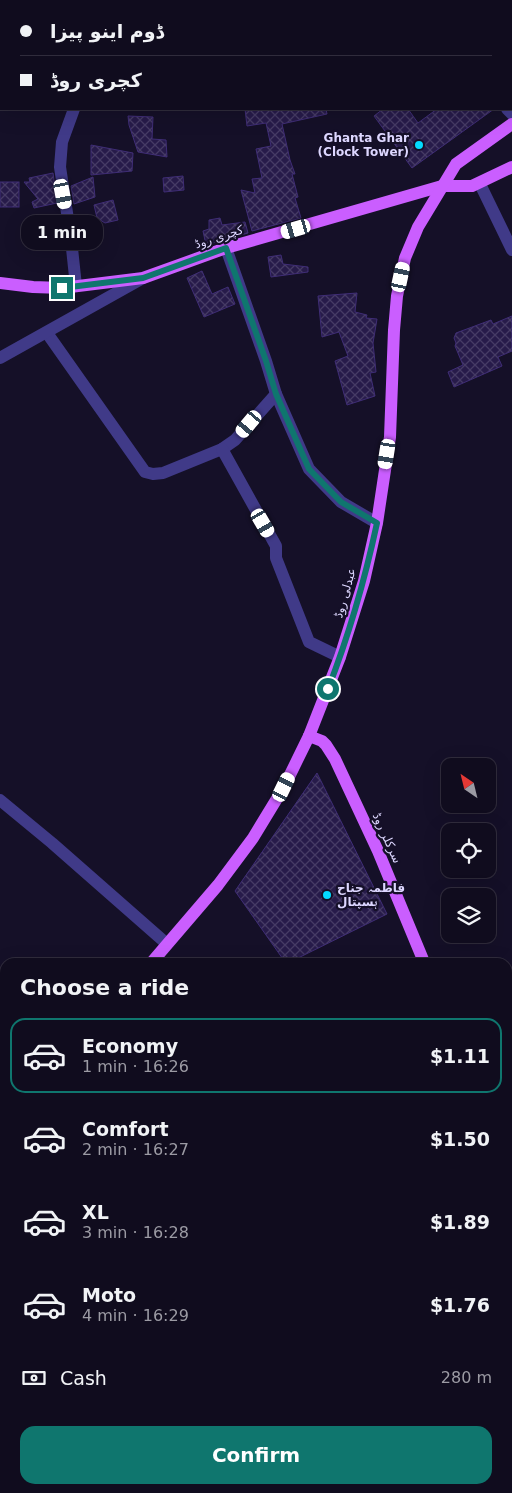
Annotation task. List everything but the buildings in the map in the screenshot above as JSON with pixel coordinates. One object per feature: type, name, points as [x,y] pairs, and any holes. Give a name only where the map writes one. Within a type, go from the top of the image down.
[{"type":"main road","name":"عبدلی روڈ","points":[[155,958],[218,885],[253,838],[284,787],[309,736],[340,657],[364,581],[377,523],[390,437],[394,330],[405,258],[418,227],[456,164],[512,124]]},
{"type":"main road","points":[[442,186],[467,187],[480,184],[512,167]]},
{"type":"main road","name":"کچری روڈ","points":[[0,283],[62,288],[143,278],[226,248],[442,186]]},
{"type":"main road","name":"سرکلر روڈ","points":[[309,736],[322,741],[335,759],[378,851],[422,958]]},
{"type":"street","points":[[74,110],[62,142],[60,167],[76,286]]},
{"type":"street","points":[[480,184],[512,250]]},
{"type":"street","points":[[226,248],[276,394],[309,469],[341,502],[377,523]]},
{"type":"street","points":[[0,358],[48,333],[143,278]]},
{"type":"street","points":[[48,333],[118,436],[146,472],[153,474],[163,473],[222,449],[236,440],[276,394]]},
{"type":"street","points":[[222,449],[276,546],[276,558],[309,642],[340,657]]},
{"type":"street","points":[[0,800],[167,944]]},
{"type":"place","name":"Ghanta Ghar (Clock Tower)","points":[[419,145]]},
{"type":"place","name":"فاطمہ جناح ہسپتال","points":[[327,895]]},
{"type":"route","points":[[62,288],[143,278],[226,248],[276,394],[309,469],[341,502],[377,523],[364,581],[328,689]]}]
